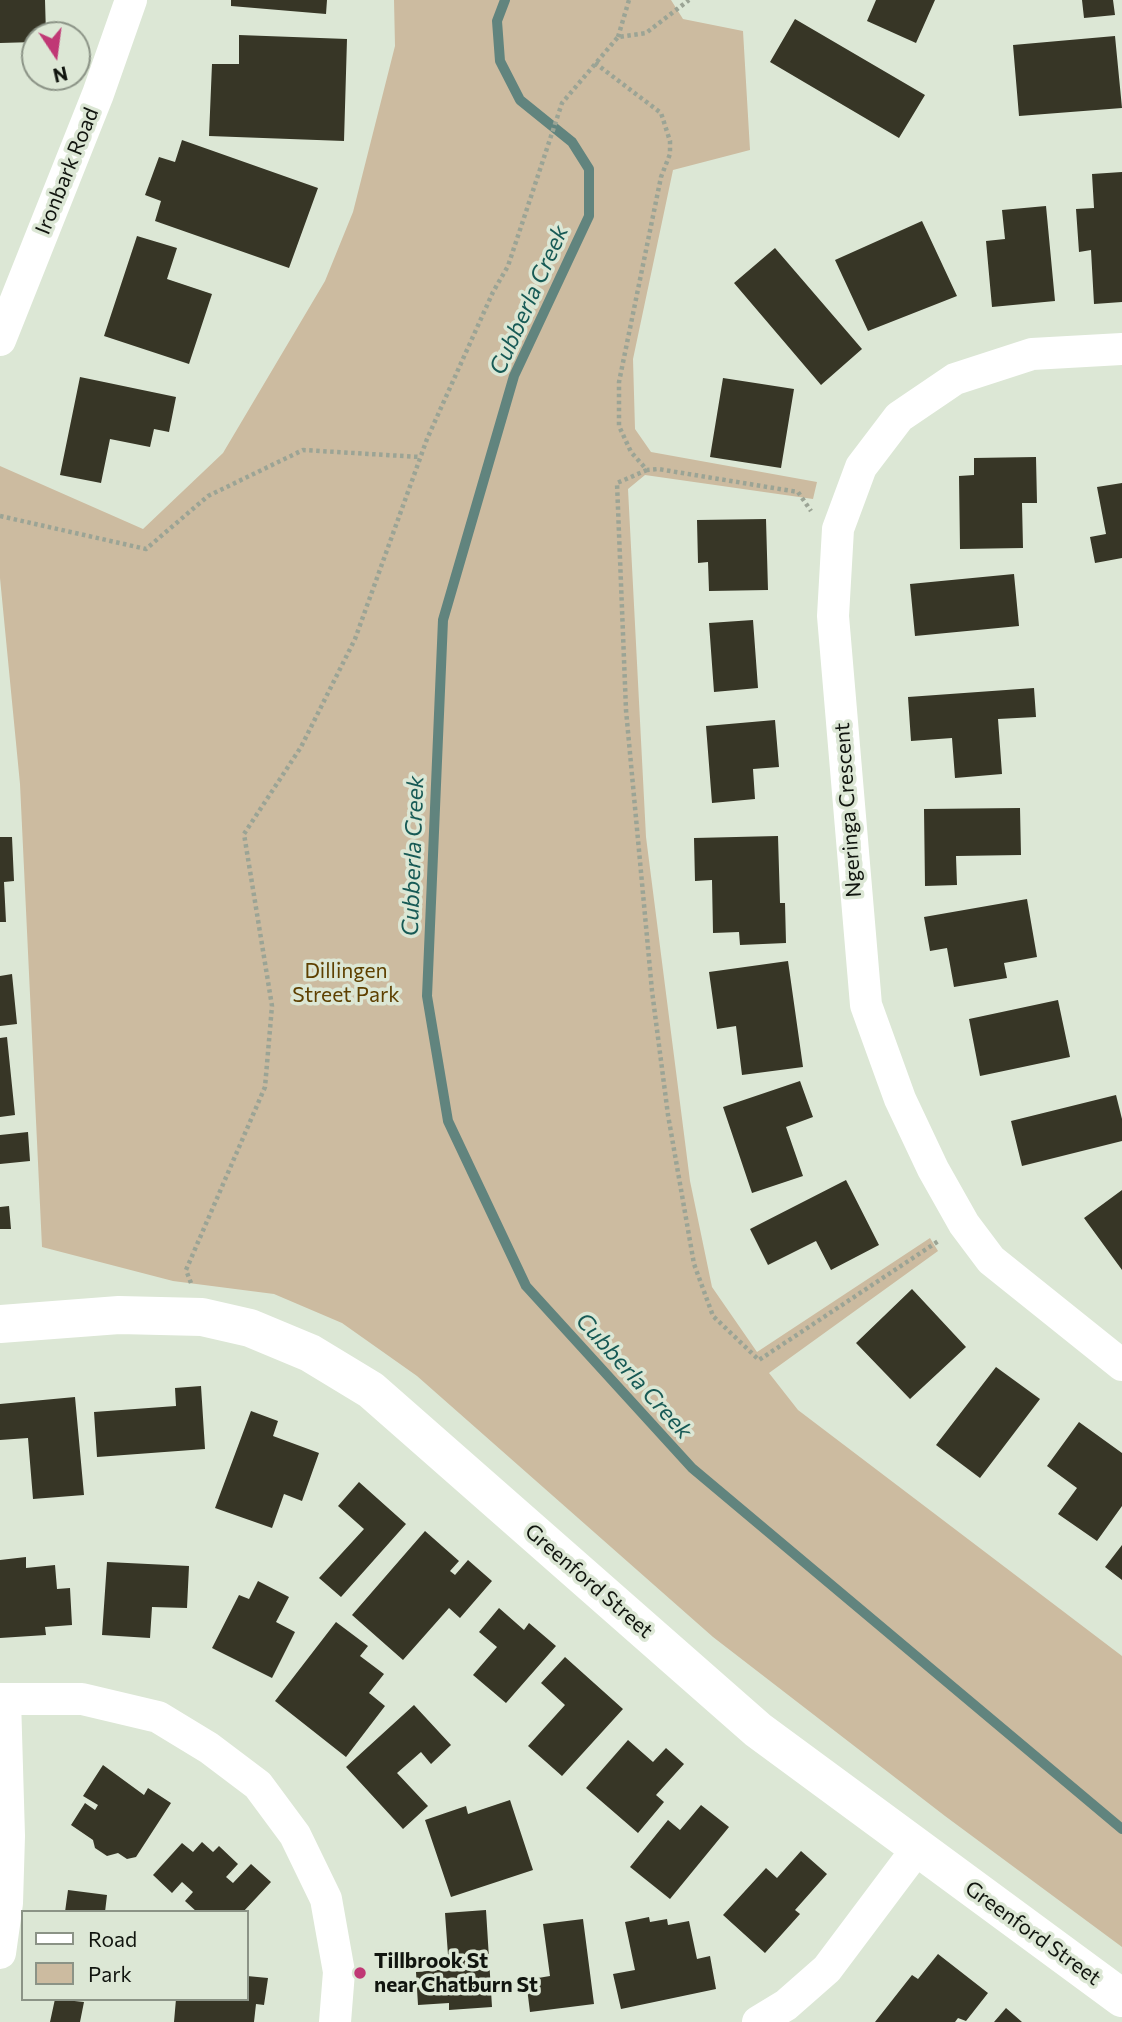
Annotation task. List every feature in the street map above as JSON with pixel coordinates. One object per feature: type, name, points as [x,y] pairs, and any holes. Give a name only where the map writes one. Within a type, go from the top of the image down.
[{"type":"street","name":"Ironbark Road","points":[[0,340],[6,304],[98,94],[131,0]]},
{"type":"street","name":"Ngeringa Crescent","points":[[1122,349],[1032,354],[956,379],[899,417],[861,467],[838,529],[834,616],[866,1005],[900,1099],[933,1169],[964,1224],[991,1260],[1122,1365]]},
{"type":"street","name":"Greenford Street","points":[[0,1324],[119,1315],[202,1317],[250,1328],[310,1353],[371,1390],[758,1730],[1122,1998]]},
{"type":"street","points":[[0,1953],[7,1903],[9,1836],[2,1699],[82,1699],[158,1717],[209,1748],[258,1785],[295,1835],[326,1899],[339,1972],[335,2022]]},
{"type":"street","points":[[758,2022],[786,2006],[827,1969],[917,1849]]},
{"type":"path","points":[[202,1317],[186,1270],[265,1087],[272,1006],[244,834],[300,747],[355,639],[421,457],[493,292],[508,266],[542,154],[562,103],[618,37],[629,0]]},
{"type":"path","points":[[618,37],[646,33],[689,0]]},
{"type":"path","points":[[595,63],[661,113],[670,141],[670,154],[661,177],[619,382],[619,426],[631,452],[647,470]]},
{"type":"path","points":[[0,516],[146,548],[208,496],[303,450],[421,457]]},
{"type":"path","points":[[838,529],[815,527],[809,505],[798,492],[658,469],[647,470],[617,483],[626,710],[652,991],[668,1115],[694,1264],[713,1317],[759,1360],[964,1224]]},
{"type":"green space","name":"Dillingen Street Park","points":[[394,0],[671,0],[683,19],[743,31],[750,150],[673,170],[633,359],[635,429],[651,452],[817,482],[813,499],[645,475],[628,489],[646,837],[690,1181],[712,1287],[757,1352],[930,1238],[938,1251],[769,1373],[798,1410],[1122,1656],[1122,1947],[945,1816],[713,1637],[417,1376],[342,1323],[274,1294],[173,1281],[42,1247],[20,784],[0,578],[0,466],[143,529],[223,453],[325,281],[353,212],[395,46]]},
{"type":"building","points":[[0,0],[45,0],[46,21],[21,21],[21,42],[0,43]]},
{"type":"building","points":[[231,0],[327,0],[326,14],[231,6]]},
{"type":"building","points":[[876,0],[935,0],[916,43],[867,21]]},
{"type":"building","points":[[1082,0],[1113,0],[1115,15],[1084,18]]},
{"type":"building","points":[[795,19],[925,95],[899,138],[770,62]]},
{"type":"building","points":[[239,35],[347,39],[344,141],[209,136],[212,64],[239,64]]},
{"type":"building","points":[[1115,36],[1122,108],[1019,116],[1013,45]]},
{"type":"building","points":[[182,140],[318,188],[289,268],[155,221],[161,201],[145,195],[159,157],[175,162]]},
{"type":"building","points":[[1122,172],[1122,302],[1094,304],[1091,250],[1079,252],[1076,209],[1094,208],[1092,174]]},
{"type":"building","points":[[1046,206],[1055,301],[992,307],[986,241],[1005,239],[1002,210]]},
{"type":"building","points":[[922,221],[957,296],[868,331],[835,260]]},
{"type":"building","points":[[137,236],[177,248],[167,279],[212,294],[189,364],[104,336]]},
{"type":"building","points":[[775,248],[862,349],[821,385],[734,283]]},
{"type":"building","points":[[80,377],[176,397],[169,432],[154,429],[150,447],[110,439],[101,483],[60,475]]},
{"type":"building","points":[[723,378],[794,389],[781,468],[710,457]]},
{"type":"building","points":[[1036,457],[1037,503],[1022,503],[1023,548],[960,549],[959,476],[974,475],[974,458]]},
{"type":"building","points":[[1122,483],[1122,558],[1095,563],[1090,537],[1106,534],[1097,487]]},
{"type":"building","points":[[766,519],[768,590],[709,591],[708,562],[698,563],[697,520]]},
{"type":"building","points":[[1014,574],[1019,626],[915,636],[910,584]]},
{"type":"building","points":[[753,620],[758,688],[714,692],[709,623]]},
{"type":"building","points":[[1034,688],[1036,717],[998,719],[1002,774],[955,778],[952,738],[911,741],[908,697]]},
{"type":"building","points":[[775,720],[779,767],[753,769],[755,799],[712,803],[706,726]]},
{"type":"building","points":[[1020,808],[1021,855],[956,856],[957,885],[925,886],[924,809]]},
{"type":"building","points":[[778,836],[780,903],[785,903],[786,943],[740,945],[739,932],[713,933],[712,880],[695,881],[694,838]]},
{"type":"building","points":[[0,837],[12,837],[14,881],[4,882],[6,922],[0,922]]},
{"type":"building","points":[[1027,899],[1037,957],[1004,963],[1007,978],[954,987],[947,948],[930,951],[924,917]]},
{"type":"building","points":[[788,961],[803,1067],[742,1075],[736,1026],[717,1029],[709,972]]},
{"type":"building","points":[[12,974],[17,1024],[0,1026],[0,976]]},
{"type":"building","points":[[1058,1000],[1070,1057],[980,1076],[969,1019]]},
{"type":"building","points":[[7,1037],[15,1115],[0,1117],[0,1038]]},
{"type":"building","points":[[800,1081],[813,1117],[786,1127],[803,1176],[752,1193],[723,1107]]},
{"type":"building","points":[[1116,1095],[1122,1119],[1122,1141],[1022,1166],[1011,1121]]},
{"type":"building","points":[[28,1132],[30,1161],[0,1164],[0,1135]]},
{"type":"building","points":[[846,1180],[879,1245],[831,1270],[816,1241],[768,1265],[750,1229]]},
{"type":"building","points":[[1122,1190],[1122,1270],[1084,1218]]},
{"type":"building","points":[[9,1206],[11,1229],[0,1229],[0,1207]]},
{"type":"building","points":[[912,1289],[966,1347],[910,1399],[856,1343]]},
{"type":"building","points":[[996,1367],[1040,1399],[980,1478],[936,1445]]},
{"type":"building","points":[[201,1386],[205,1449],[97,1457],[94,1412],[176,1406],[175,1388]]},
{"type":"building","points":[[75,1397],[84,1495],[33,1499],[28,1438],[0,1440],[0,1404]]},
{"type":"building","points":[[251,1411],[278,1421],[273,1436],[319,1453],[302,1501],[284,1494],[272,1528],[215,1508]]},
{"type":"building","points":[[1079,1422],[1122,1453],[1122,1506],[1097,1541],[1058,1514],[1077,1488],[1047,1466]]},
{"type":"building","points":[[359,1482],[406,1524],[341,1597],[319,1578],[364,1529],[338,1506]]},
{"type":"building","points":[[425,1531],[459,1561],[450,1571],[455,1575],[468,1560],[492,1581],[460,1618],[449,1608],[403,1660],[352,1615]]},
{"type":"building","points":[[1122,1545],[1122,1580],[1105,1567]]},
{"type":"building","points":[[26,1557],[26,1568],[55,1565],[57,1589],[70,1588],[72,1625],[45,1627],[46,1635],[0,1638],[0,1560]]},
{"type":"building","points":[[107,1562],[189,1566],[187,1608],[152,1607],[150,1638],[102,1635]]},
{"type":"building","points":[[258,1581],[289,1597],[276,1622],[295,1632],[272,1678],[212,1648],[239,1595],[249,1599]]},
{"type":"building","points":[[499,1608],[524,1630],[529,1623],[556,1646],[506,1703],[473,1675],[497,1647],[479,1632]]},
{"type":"building","points":[[336,1622],[368,1646],[360,1656],[384,1674],[369,1693],[385,1706],[346,1757],[275,1701]]},
{"type":"building","points":[[565,1657],[623,1709],[562,1776],[528,1746],[565,1705],[541,1683]]},
{"type":"building","points":[[414,1705],[451,1745],[431,1764],[421,1752],[397,1773],[428,1806],[403,1829],[346,1767]]},
{"type":"building","points":[[628,1740],[653,1762],[666,1748],[684,1764],[656,1795],[664,1802],[638,1833],[586,1788]]},
{"type":"building","points":[[103,1765],[144,1795],[148,1788],[171,1803],[136,1857],[127,1859],[118,1853],[107,1856],[95,1848],[93,1840],[71,1825],[85,1803],[95,1810],[98,1805],[83,1796]]},
{"type":"building","points":[[510,1800],[533,1870],[451,1897],[425,1820],[466,1806],[468,1814]]},
{"type":"building","points":[[701,1805],[729,1827],[670,1899],[630,1867],[668,1820],[680,1830]]},
{"type":"building","points":[[202,1842],[213,1852],[219,1846],[238,1864],[226,1877],[233,1883],[251,1864],[271,1882],[245,1910],[195,1910],[185,1901],[193,1892],[182,1882],[172,1893],[153,1875],[182,1843],[193,1852]]},
{"type":"building","points":[[801,1851],[827,1874],[795,1910],[800,1914],[765,1953],[723,1915],[766,1868],[777,1878]]},
{"type":"building","points":[[68,1890],[107,1895],[105,1910],[65,1910]]},
{"type":"building","points":[[486,1910],[492,2007],[449,2010],[449,2003],[418,2005],[416,1972],[449,1969],[445,1913]]},
{"type":"building","points":[[649,1917],[650,1922],[667,1919],[668,1925],[689,1921],[697,1959],[710,1956],[716,1989],[621,2009],[613,1974],[635,1970],[625,1922]]},
{"type":"building","points":[[583,1919],[594,2004],[530,2012],[526,1980],[550,1976],[543,1924]]},
{"type":"building","points":[[938,1954],[988,1993],[966,2021],[958,2018],[955,2022],[875,2022],[912,1975],[918,1979]]},
{"type":"building","points":[[248,1976],[268,1978],[264,2005],[256,2004],[254,2022],[174,2022],[176,2001],[248,2001]]},
{"type":"building","points":[[55,2001],[84,2002],[80,2022],[50,2022]]},
{"type":"building","points":[[1006,2008],[1022,2022],[994,2022]]},
{"type":"waterway","name":"Cubberla Creek","points":[[505,0],[497,21],[500,61],[520,100],[572,142],[589,169],[589,216],[514,376],[443,620],[427,996],[448,1121],[526,1286],[692,1468],[1122,1829]]},
{"type":"place","name":"Tillbrook St near Chatburn St","points":[[360,1973]]}]
